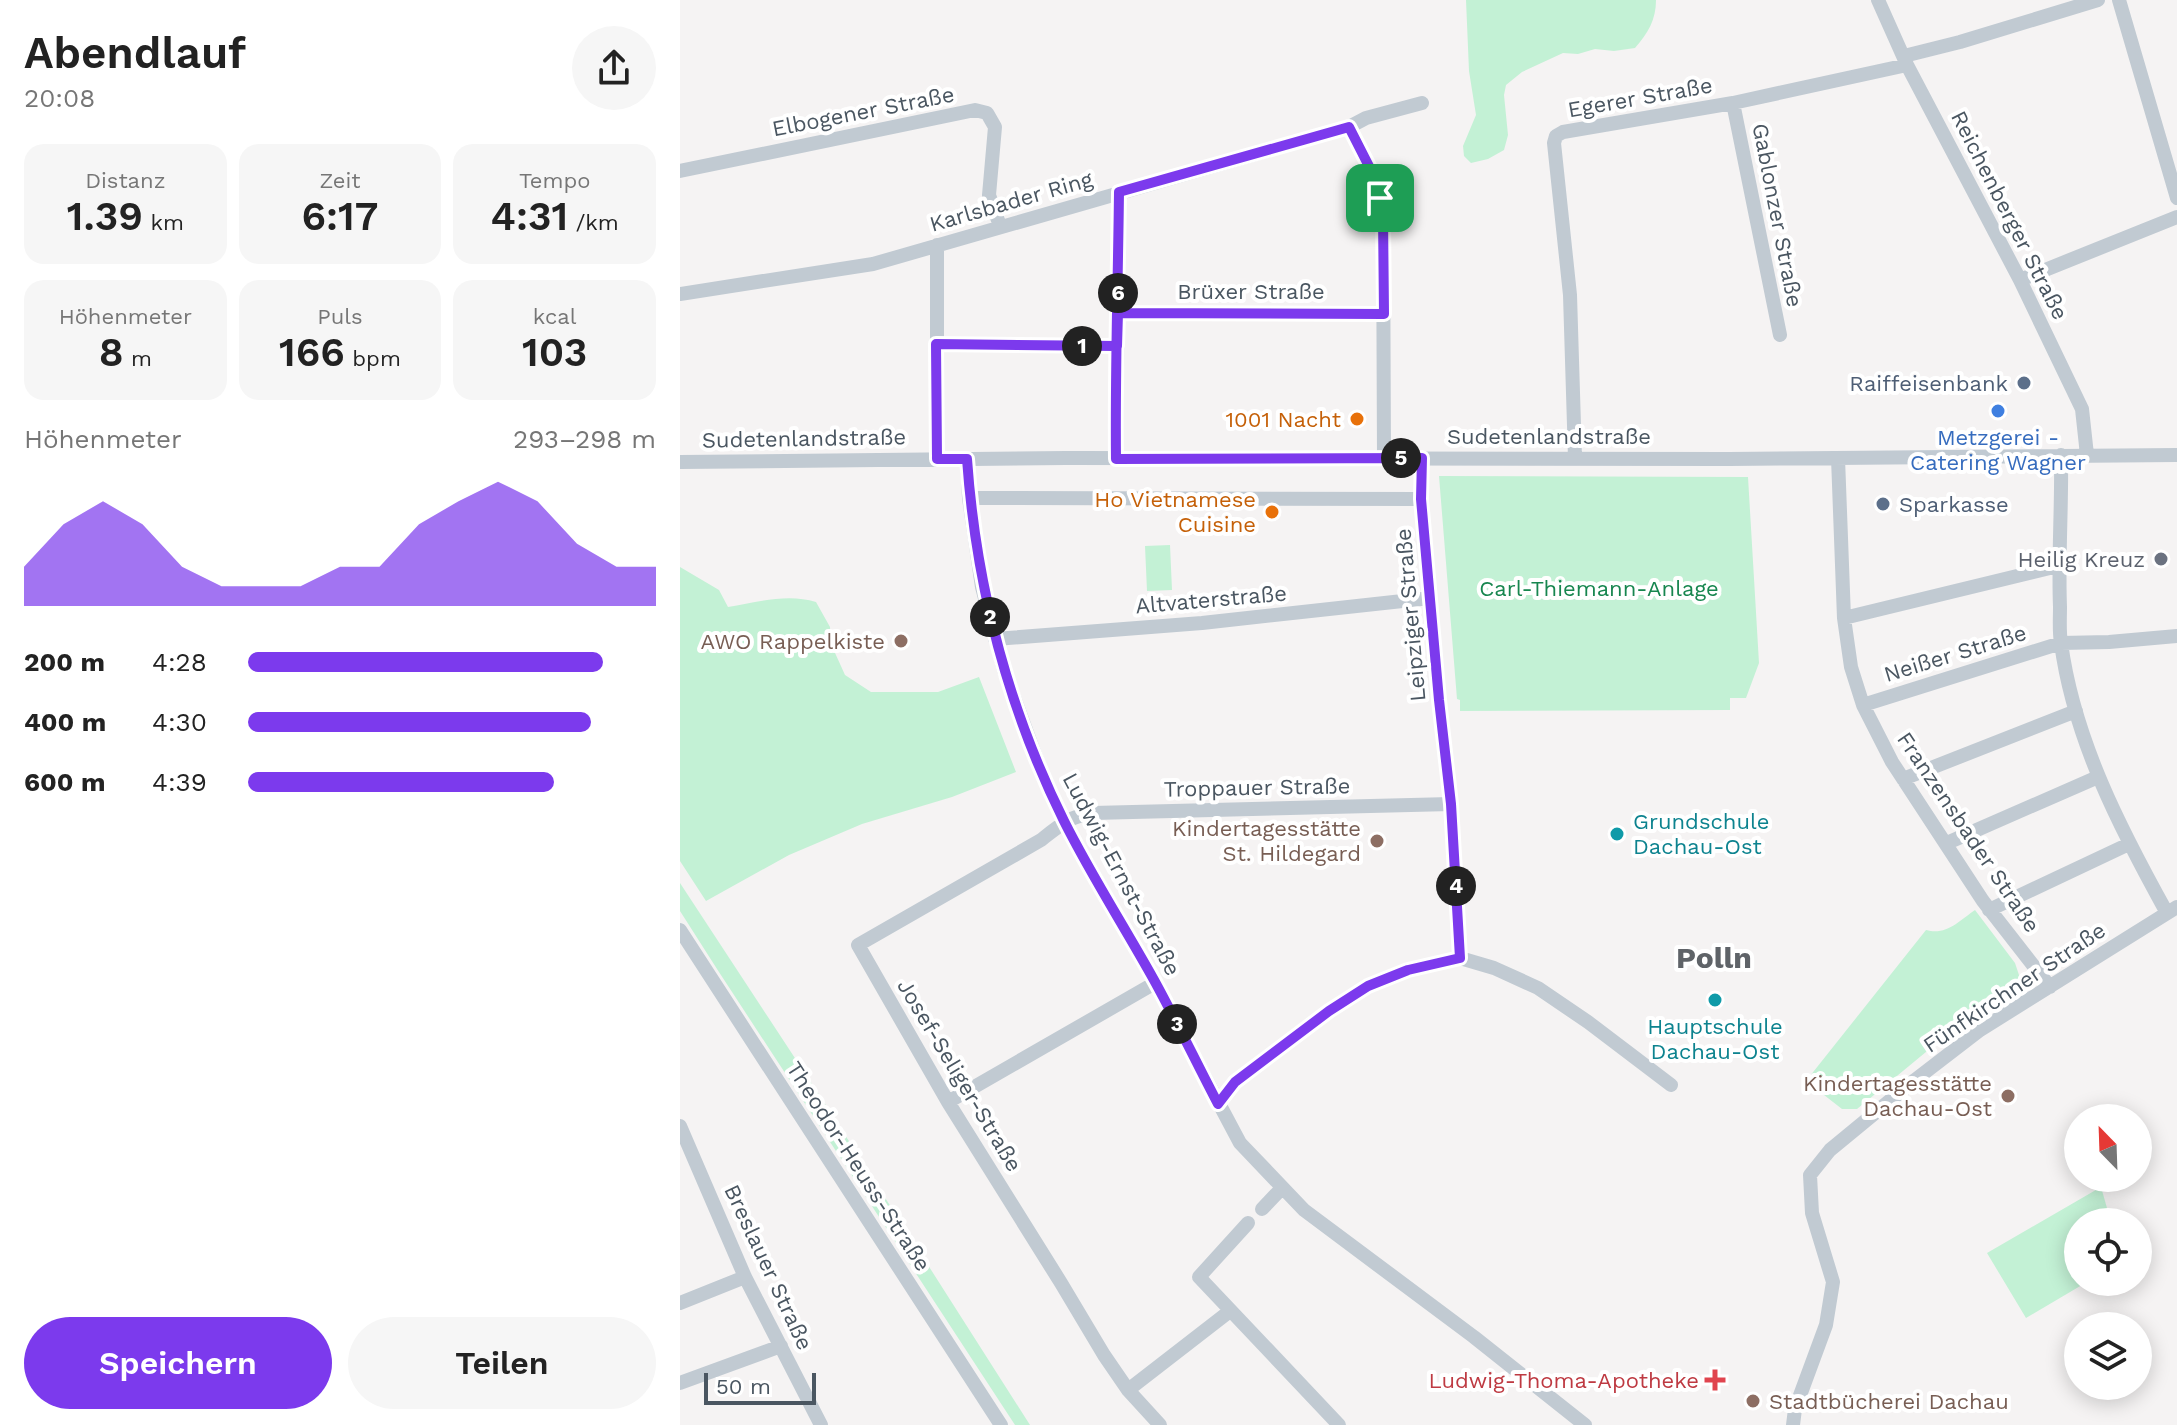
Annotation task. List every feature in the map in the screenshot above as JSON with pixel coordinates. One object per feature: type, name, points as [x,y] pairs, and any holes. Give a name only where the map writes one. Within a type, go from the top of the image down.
[{"type":"street","name":"Reichenberger Straße","points":[[1878,0],[2082,409],[2087,455]]},
{"type":"street","name":"Egerer Straße","points":[[1575,458],[1570,295],[1554,143],[1556,136],[1563,132],[1733,103],[1906,61],[2098,0]]},
{"type":"street","points":[[2119,0],[2177,198]]},
{"type":"street","name":"Karlsbader Ring","points":[[680,294],[873,264],[1349,127],[1366,118],[1422,103]]},
{"type":"street","name":"Gablonzer Straße","points":[[1733,103],[1780,335]]},
{"type":"street","name":"Elbogener Straße","points":[[680,171],[975,110],[987,113],[995,127],[989,195],[1000,226]]},
{"type":"street","points":[[1349,127],[1376,180],[1383,216],[1384,457]]},
{"type":"street","points":[[1116,459],[1119,192]]},
{"type":"street","points":[[2020,280],[2177,217]]},
{"type":"street","points":[[937,245],[937,459]]},
{"type":"street","name":"Brüxer Straße","points":[[1118,313],[1384,314]]},
{"type":"street","points":[[936,344],[1117,346]]},
{"type":"street","points":[[2061,455],[2058,566],[2061,643],[2076,711],[2098,777],[2129,844],[2172,910]]},
{"type":"street","name":"Sudetenlandstraße","points":[[680,462],[2177,455]]},
{"type":"street","name":"Leipziger Straße","points":[[1422,458],[1421,499],[1451,804],[1460,958]]},
{"type":"street","name":"Franzensbader Straße","points":[[1838,458],[1844,618],[1851,667],[1863,705],[1903,779],[1989,910],[2050,987]]},
{"type":"street","name":"Ludwig-Ernst-Straße","points":[[967,459],[969,498],[982,587],[1018,711],[1040,768],[1064,822],[1240,1143],[1304,1210],[1474,1337],[1585,1425]]},
{"type":"street","points":[[969,498],[1421,499]]},
{"type":"street","points":[[1844,618],[2058,566]]},
{"type":"street","name":"Altvaterstraße","points":[[995,639],[1202,623],[1430,598]]},
{"type":"street","name":"Neißer Straße","points":[[1863,705],[2061,643],[2177,636]]},
{"type":"street","points":[[1903,779],[2076,711]]},
{"type":"street","points":[[1947,843],[2098,777]]},
{"type":"street","name":"Troppauer Straße","points":[[1064,822],[1077,815],[1093,813],[1451,804]]},
{"type":"street","name":"Josef-Seliger-Straße","points":[[1064,822],[1041,840],[858,945],[948,1102],[1104,1355],[1128,1390],[1160,1425]]},
{"type":"street","points":[[1989,910],[2129,844]]},
{"type":"street","name":"Fünfkirchner Straße","points":[[1793,1425],[1795,1409],[1826,1325],[1833,1282],[1812,1213],[1810,1175],[1830,1150],[1980,1030],[2172,910]]},
{"type":"street","name":"Theodor-Heuss-Straße","points":[[680,930],[1001,1425]]},
{"type":"street","points":[[1218,1104],[1235,1082],[1329,1011],[1368,986],[1408,970],[1460,958],[1494,968],[1538,988],[1671,1085]]},
{"type":"street","points":[[948,1102],[1155,983]]},
{"type":"street","name":"Breslauer Straße","points":[[680,1126],[745,1277],[821,1425]]},
{"type":"street","points":[[1262,1209],[1282,1188]]},
{"type":"street","points":[[1248,1223],[1199,1277],[1339,1425]]},
{"type":"street","points":[[680,1303],[745,1277]]},
{"type":"street","points":[[1128,1390],[1230,1311]]},
{"type":"street","points":[[680,1383],[781,1346]]},
{"type":"green space","points":[[1466,0],[1656,0],[1650,26],[1635,48],[1563,53],[1522,72],[1506,85],[1508,135],[1504,150],[1488,159],[1471,163],[1464,156],[1463,146],[1476,115],[1469,71]]},
{"type":"green space","name":"Carl-Thiemann-Anlage","points":[[1439,476],[1748,477],[1759,663],[1746,698],[1730,698],[1730,710],[1460,711]]},
{"type":"green space","points":[[1170,545],[1172,590],[1147,591],[1145,546]]},
{"type":"green space","points":[[680,567],[719,590],[728,607],[783,598],[816,602],[830,627],[831,644],[845,675],[871,692],[938,692],[979,677],[1016,772],[952,797],[862,824],[789,855],[706,901],[680,861]]},
{"type":"green space","points":[[680,883],[1030,1425],[1015,1425],[717,969],[680,911]]},
{"type":"green space","points":[[1975,910],[2015,963],[2021,981],[1932,1047],[1857,1109],[1842,1109],[1806,1081],[1926,930],[1946,929]]},
{"type":"green space","points":[[2092,1192],[2102,1192],[2107,1208],[2065,1208]]},
{"type":"green space","points":[[2064,1208],[2064,1296],[2026,1318],[1987,1253]]},
{"type":"place","name":"Raiffeisenbank","points":[[2024,383]]},
{"type":"place","name":"Metzgerei - Catering Wagner","points":[[1998,411]]},
{"type":"place","name":"1001 Nacht","points":[[1357,419]]},
{"type":"place","name":"Sparkasse","points":[[1883,504]]},
{"type":"place","name":"Ho Vietnamese Cuisine","points":[[1272,512]]},
{"type":"place","name":"Heilig Kreuz","points":[[2161,559]]},
{"type":"place","name":"AWO Rappelkiste","points":[[901,641]]},
{"type":"place","name":"Grundschule Dachau-Ost","points":[[1617,834]]},
{"type":"place","name":"Kindertagesstätte St. Hildegard","points":[[1377,841]]},
{"type":"place","name":"Hauptschule Dachau-Ost","points":[[1715,1000]]},
{"type":"place","name":"Kindertagesstätte Dachau-Ost","points":[[2008,1096]]},
{"type":"place","name":"Ludwig-Thoma-Apotheke","points":[[1715,1380]]},
{"type":"place","name":"Stadtbücherei Dachau","points":[[1753,1401]]},
{"type":"district","name":"Polln","points":[[1714,958]]},
{"type":"route","points":[[1380,198],[1376,180],[1349,127],[1119,192],[1117,346],[1116,459],[1422,458],[1421,499],[1451,804],[1460,958],[1408,970],[1368,986],[1329,1011],[1235,1082],[1218,1104],[1155,983],[1064,822],[1018,711],[982,587],[969,498],[967,459],[937,459],[936,344],[1117,346],[1118,313],[1384,314],[1380,198]]}]
